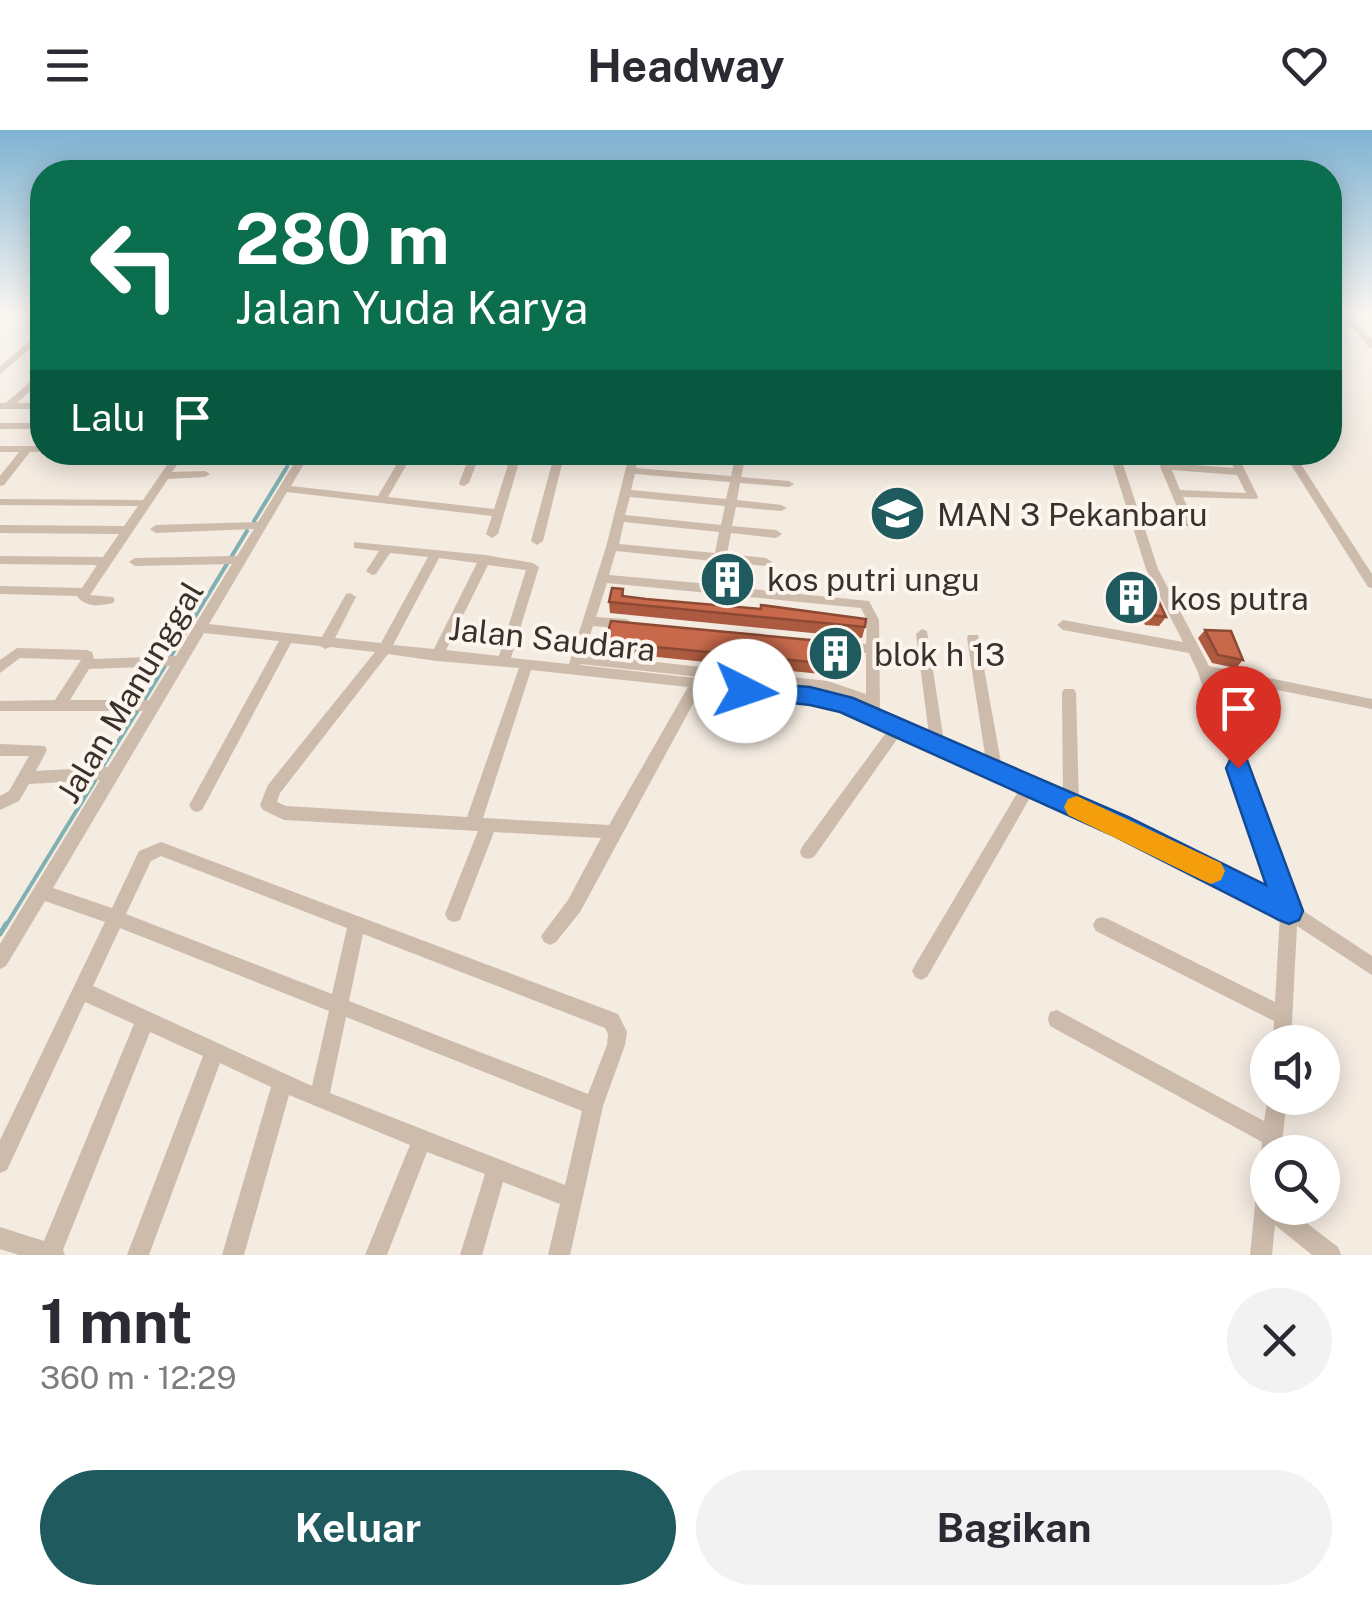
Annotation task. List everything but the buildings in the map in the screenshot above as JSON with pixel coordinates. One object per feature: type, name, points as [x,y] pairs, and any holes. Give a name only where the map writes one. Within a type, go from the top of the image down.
[{"type":"street","points":[[4,406],[30,386]]},
{"type":"street","points":[[4,406],[30,406]]},
{"type":"street","points":[[0,426],[30,426]]},
{"type":"street","points":[[0,449],[27,449]]},
{"type":"street","points":[[2,478],[27,449]]},
{"type":"street","points":[[109,600],[84,598],[172,465]]},
{"type":"street","name":"Jalan Manunggal","points":[[0,960],[299,465]]},
{"type":"street","points":[[380,500],[401,465]]},
{"type":"street","points":[[464,483],[471,465]]},
{"type":"street","points":[[492,534],[513,465]]},
{"type":"street","points":[[538,541],[557,465]]},
{"type":"street","points":[[631,465],[612,548],[575,664],[745,684]]},
{"type":"street","points":[[714,588],[739,465]]},
{"type":"street","points":[[1118,465],[1152,569],[1204,670],[1289,911],[1283,1025]]},
{"type":"street","points":[[1177,493],[1245,499],[1254,494],[1238,465]]},
{"type":"street","points":[[1296,465],[1372,584]]},
{"type":"street","points":[[1138,522],[1187,526],[1189,520],[1165,466],[1241,472]]},
{"type":"street","points":[[630,470],[789,484]]},
{"type":"street","points":[[164,476],[205,474]]},
{"type":"street","points":[[286,490],[499,513]]},
{"type":"street","points":[[625,492],[781,508]]},
{"type":"street","points":[[0,502],[146,504]]},
{"type":"street","points":[[619,518],[776,534]]},
{"type":"street","points":[[156,530],[264,525]]},
{"type":"street","points":[[0,530],[127,530]]},
{"type":"street","points":[[358,545],[531,565],[534,571],[503,663]]},
{"type":"street","points":[[372,571],[387,548]]},
{"type":"street","points":[[612,548],[766,562]]},
{"type":"street","points":[[435,554],[384,650],[273,790],[268,805],[284,813],[613,832]]},
{"type":"street","points":[[437,656],[484,559]]},
{"type":"street","points":[[0,560],[108,561]]},
{"type":"street","points":[[135,562],[242,560]]},
{"type":"street","points":[[602,578],[864,604],[873,620],[873,709]]},
{"type":"street","points":[[0,590],[86,592]]},
{"type":"street","points":[[325,644],[350,597]]},
{"type":"street","points":[[588,621],[651,626]]},
{"type":"street","points":[[1063,625],[1193,649]]},
{"type":"street","name":"Jalan Saudara","points":[[202,628],[526,666],[575,664],[696,686],[745,684],[873,709],[898,727],[1071,804],[1289,911],[1372,966]]},
{"type":"street","points":[[922,634],[936,744]]},
{"type":"street","points":[[972,638],[995,771]]},
{"type":"street","points":[[197,805],[286,640]]},
{"type":"street","points":[[821,644],[872,648]]},
{"type":"street","points":[[0,668],[18,654],[87,655],[59,705]]},
{"type":"street","points":[[85,664],[180,662]]},
{"type":"street","points":[[454,914],[526,666]]},
{"type":"street","points":[[1204,670],[1372,704]]},
{"type":"street","points":[[550,936],[574,906],[696,686]]},
{"type":"street","points":[[1069,693],[1071,804]]},
{"type":"street","points":[[0,706],[152,705]]},
{"type":"street","points":[[808,852],[898,727]]},
{"type":"street","points":[[0,750],[40,750],[14,796],[0,803]]},
{"type":"street","points":[[25,778],[113,772]]},
{"type":"street","points":[[920,971],[1029,786]]},
{"type":"street","points":[[0,1163],[145,856],[161,849],[612,1021],[618,1032],[616,1045],[594,1106],[559,1255]]},
{"type":"street","points":[[41,892],[114,917],[594,1106]]},
{"type":"street","points":[[1102,925],[1284,1017]]},
{"type":"street","points":[[319,1099],[356,926]]},
{"type":"street","points":[[80,990],[319,1099],[572,1198]]},
{"type":"street","points":[[0,1238],[52,1254],[146,1019]]},
{"type":"street","points":[[1057,1019],[1255,1135]]},
{"type":"street","points":[[138,1255],[215,1050]]},
{"type":"street","points":[[233,1255],[283,1081]]},
{"type":"street","points":[[376,1255],[422,1139]]},
{"type":"street","points":[[470,1255],[497,1168]]},
{"type":"street","points":[[1261,1255],[1265,1225]]},
{"type":"street","points":[[1296,1225],[1330,1255]]},
{"type":"waterway","points":[[285,470],[288,465]]},
{"type":"waterway","points":[[254,521],[287,467]]},
{"type":"waterway","points":[[143,702],[247,531]]},
{"type":"waterway","points":[[103,766],[138,710]]},
{"type":"waterway","points":[[5,927],[96,779]]},
{"type":"waterway","points":[[0,934],[6,924]]},
{"type":"slow traffic","points":[[1077,807],[1211,871]]},
{"type":"place","name":"MAN 3 Pekanbaru","points":[[898,514]]},
{"type":"place","name":"kos putri ungu","points":[[728,579]]},
{"type":"place","name":"kos putra","points":[[1131,598]]},
{"type":"place","name":"blok h 13","points":[[835,654]]},
{"type":"route","points":[[745,691],[810,696],[845,704],[1119,826],[1289,911],[1238,768]]}]
